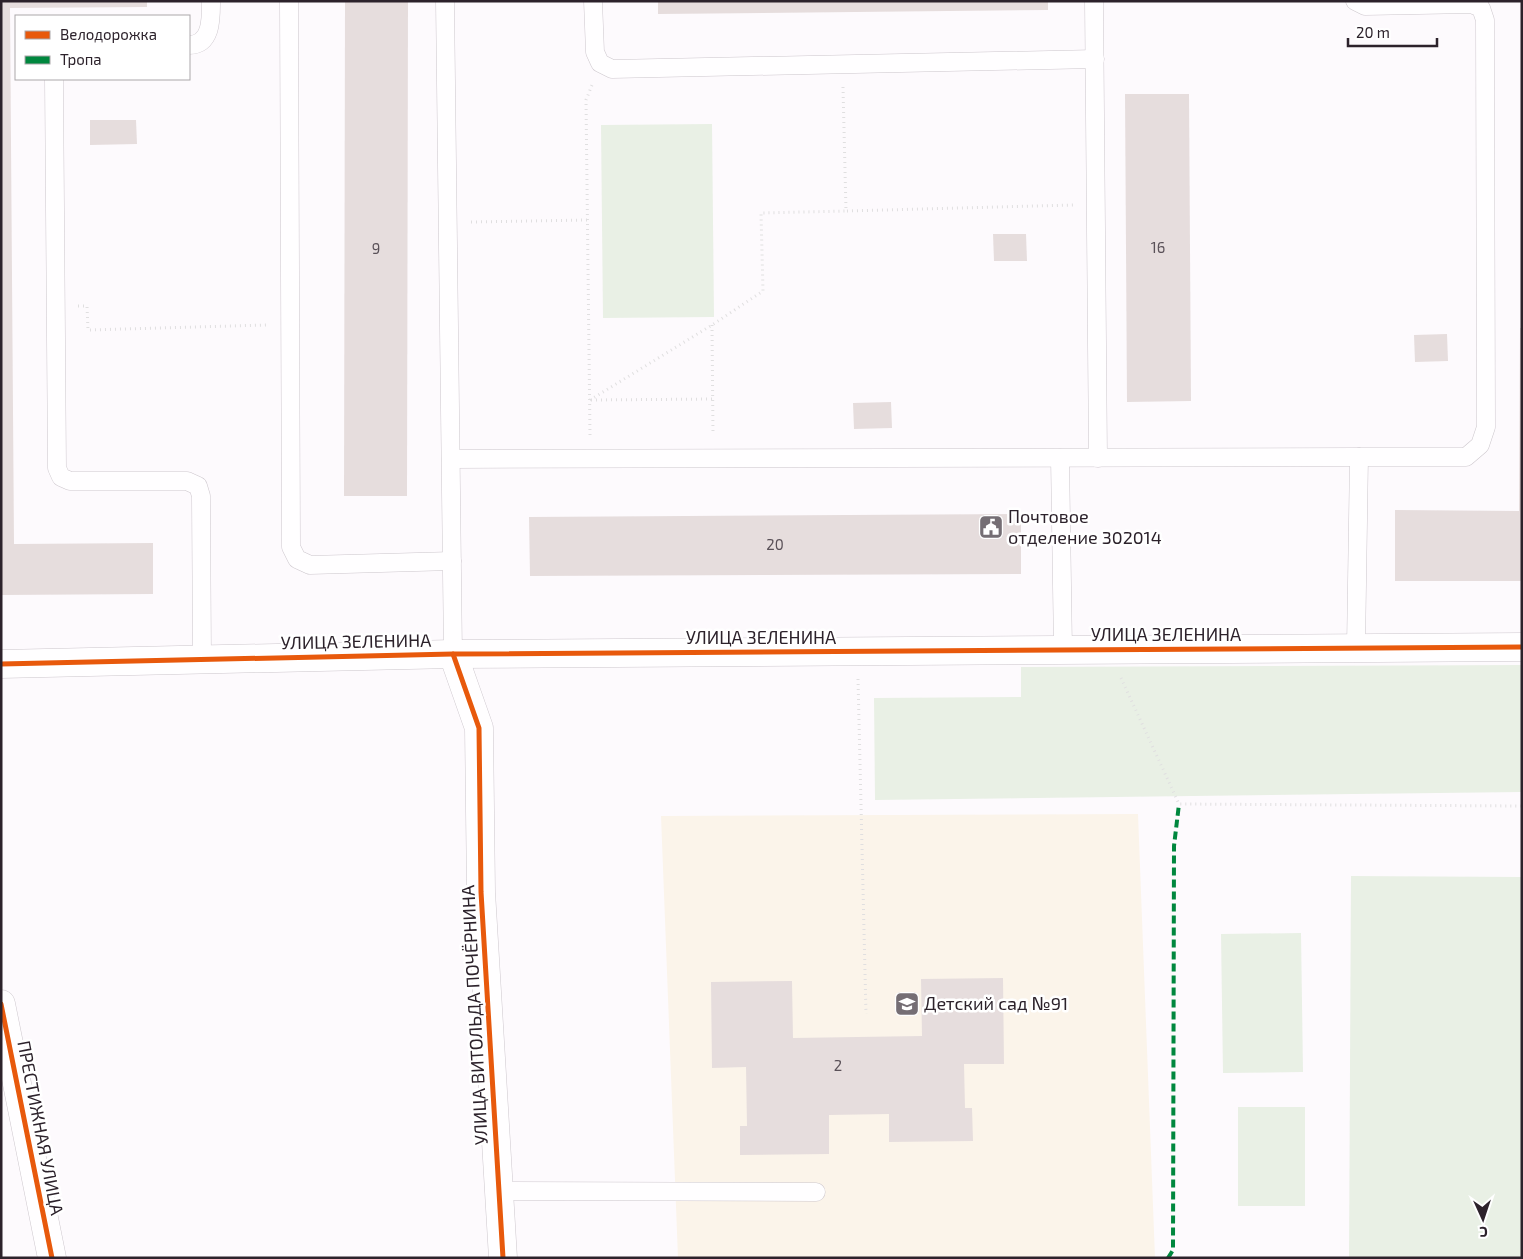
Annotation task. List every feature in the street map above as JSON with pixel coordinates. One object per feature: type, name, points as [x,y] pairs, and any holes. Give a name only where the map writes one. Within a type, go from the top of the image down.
[{"type":"street","name":"УЛИЦА ЗЕЛЕНИНА","points":[[1,664],[202,658],[453,654],[1522,647]]},
{"type":"street","name":"УЛИЦА ВИТОЛЬДА ПОЧЁРНИНА","points":[[453,654],[480,728],[481,892],[503,1258]]},
{"type":"street","name":"ПРЕСТИЖНАЯ УЛИЦА","points":[[1,1004],[52,1258]]},
{"type":"lane","points":[[190,45],[195,45],[207,35],[211,21],[211,1]]},
{"type":"lane","points":[[289,1],[291,547],[297,559],[310,564],[452,561]]},
{"type":"lane","points":[[445,1],[453,654]]},
{"type":"lane","points":[[594,1],[595,52],[600,63],[612,69],[1094,59]]},
{"type":"lane","points":[[1094,1],[1098,458]]},
{"type":"lane","points":[[451,459],[1466,457],[1480,445],[1486,427],[1485,20],[1481,8],[1470,4],[1365,6],[1355,1]]},
{"type":"lane","points":[[54,80],[57,468],[61,477],[70,481],[187,481],[198,486],[201,496],[202,658]]},
{"type":"lane","points":[[1060,458],[1063,649]]},
{"type":"lane","points":[[1356,647],[1358,458]]},
{"type":"lane","points":[[499,1192],[816,1192]]},
{"type":"path","points":[[591,460],[586,100],[600,63]]},
{"type":"path","points":[[842,64],[846,211]]},
{"type":"path","points":[[590,400],[712,325],[763,291],[761,213],[1096,205]]},
{"type":"path","points":[[448,222],[588,220]]},
{"type":"path","points":[[55,306],[86,306],[88,330],[290,325]]},
{"type":"path","points":[[712,325],[714,458]]},
{"type":"path","points":[[590,400],[713,400]]},
{"type":"path","points":[[1108,649],[1179,804],[1522,806]]},
{"type":"path","points":[[858,651],[866,1014]]},
{"type":"shaded area","points":[[712,124],[714,317],[603,318],[601,125]]},
{"type":"shaded area","points":[[1522,665],[1522,792],[875,800],[874,698],[1021,697],[1021,667]]},
{"type":"shaded area","name":"Детский сад №91","points":[[1138,814],[1155,1258],[678,1258],[661,816]]},
{"type":"shaded area","points":[[1351,876],[1522,877],[1522,1258],[1349,1258]]},
{"type":"shaded area","points":[[1301,933],[1303,1072],[1223,1073],[1221,934]]},
{"type":"shaded area","points":[[1238,1107],[1305,1107],[1305,1206],[1238,1206]]},
{"type":"building","points":[[1,1],[147,1],[147,7],[10,8],[14,544],[153,543],[153,594],[1,595]]},
{"type":"building","points":[[345,1],[408,1],[407,496],[344,496]]},
{"type":"building","points":[[658,1],[1048,1],[1048,10],[658,14]]},
{"type":"building","points":[[1125,94],[1189,94],[1191,401],[1127,402]]},
{"type":"building","points":[[90,120],[136,120],[137,144],[90,145]]},
{"type":"building","points":[[993,234],[1026,234],[1027,261],[994,261]]},
{"type":"building","points":[[1520,328],[1522,328],[1522,581],[1395,581],[1395,510],[1519,511]]},
{"type":"building","points":[[1447,334],[1448,361],[1415,362],[1414,335]]},
{"type":"building","points":[[891,402],[892,428],[854,429],[853,403]]},
{"type":"building","points":[[1021,514],[1021,574],[530,576],[529,517]]},
{"type":"building","points":[[1003,978],[1004,1064],[964,1064],[965,1108],[972,1108],[973,1141],[889,1142],[889,1114],[829,1115],[829,1154],[740,1155],[740,1126],[747,1126],[746,1067],[712,1068],[711,982],[792,981],[793,1038],[922,1036],[921,979]]},
{"type":"marked path","points":[[1168,1258],[1173,1250],[1174,846],[1179,804]]},
{"type":"cycle path","points":[[1,664],[453,654],[1522,647]]},
{"type":"cycle path","points":[[453,654],[479,728],[481,892],[503,1258]]},
{"type":"cycle path","points":[[1,1004],[52,1258]]},
{"type":"place","name":"Почтовое отделение 302014","points":[[991,527]]},
{"type":"place","name":"Детский сад №91","points":[[907,1004]]}]
